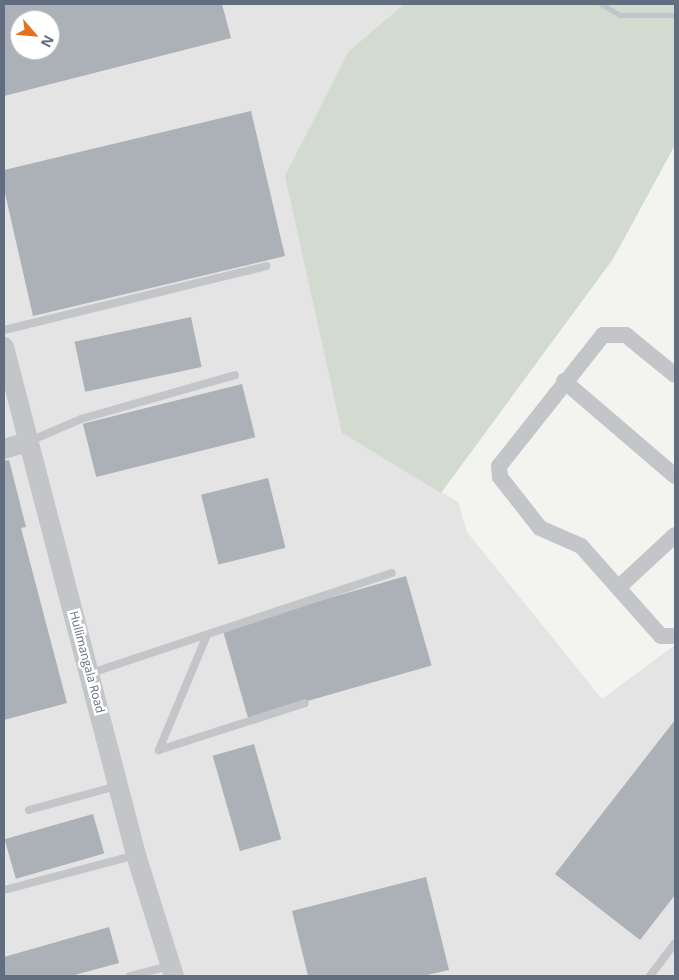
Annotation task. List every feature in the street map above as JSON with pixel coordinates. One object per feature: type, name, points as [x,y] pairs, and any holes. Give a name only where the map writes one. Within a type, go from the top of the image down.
[{"type":"street","points":[[675,375],[626,335],[610,332],[597,340],[504,455],[500,477],[540,528],[576,543],[661,636],[675,636]]},
{"type":"street","name":"Hullimangala Road","points":[[4,347],[27,442],[91,673],[136,855],[173,971]]},
{"type":"street","points":[[564,381],[675,476]]},
{"type":"street","points":[[4,449],[27,442]]},
{"type":"street","points":[[618,587],[675,535]]},
{"type":"lane","points":[[4,330],[266,266]]},
{"type":"lane","points":[[27,442],[81,419],[236,376]]},
{"type":"lane","points":[[91,673],[392,573]]},
{"type":"lane","points":[[207,635],[159,750],[304,703]]},
{"type":"lane","points":[[29,810],[119,785]]},
{"type":"lane","points":[[4,890],[136,855]]},
{"type":"lane","points":[[650,976],[675,942]]},
{"type":"lane","points":[[130,976],[173,971]]},
{"type":"shaded area","points":[[4,4],[404,4],[349,51],[342,433],[458,502],[467,532],[602,699],[675,645],[675,976],[4,976]]},
{"type":"shaded area","points":[[404,4],[675,4],[675,145],[613,259],[441,493],[342,433],[285,176],[349,51]]},
{"type":"building","points":[[4,4],[222,4],[231,38],[4,96]]},
{"type":"building","points":[[251,111],[285,256],[33,316],[4,189],[4,170]]},
{"type":"building","points":[[191,317],[202,367],[85,392],[75,342]]},
{"type":"building","points":[[242,384],[255,437],[96,477],[83,424]]},
{"type":"building","points":[[9,460],[26,527],[21,528],[67,703],[4,720],[4,461]]},
{"type":"building","points":[[268,478],[285,548],[218,565],[201,495]]},
{"type":"building","points":[[406,576],[432,665],[248,718],[222,629]]},
{"type":"building","points":[[675,720],[675,895],[640,940],[555,874]]},
{"type":"building","points":[[254,744],[281,839],[240,851],[213,756]]},
{"type":"building","points":[[93,814],[104,853],[16,879],[5,839]]},
{"type":"building","points":[[426,877],[449,970],[423,976],[308,976],[292,911]]},
{"type":"building","points":[[109,927],[119,963],[71,976],[4,976],[4,957]]},
{"type":"waterway","points":[[601,4],[620,15],[675,15]]}]
